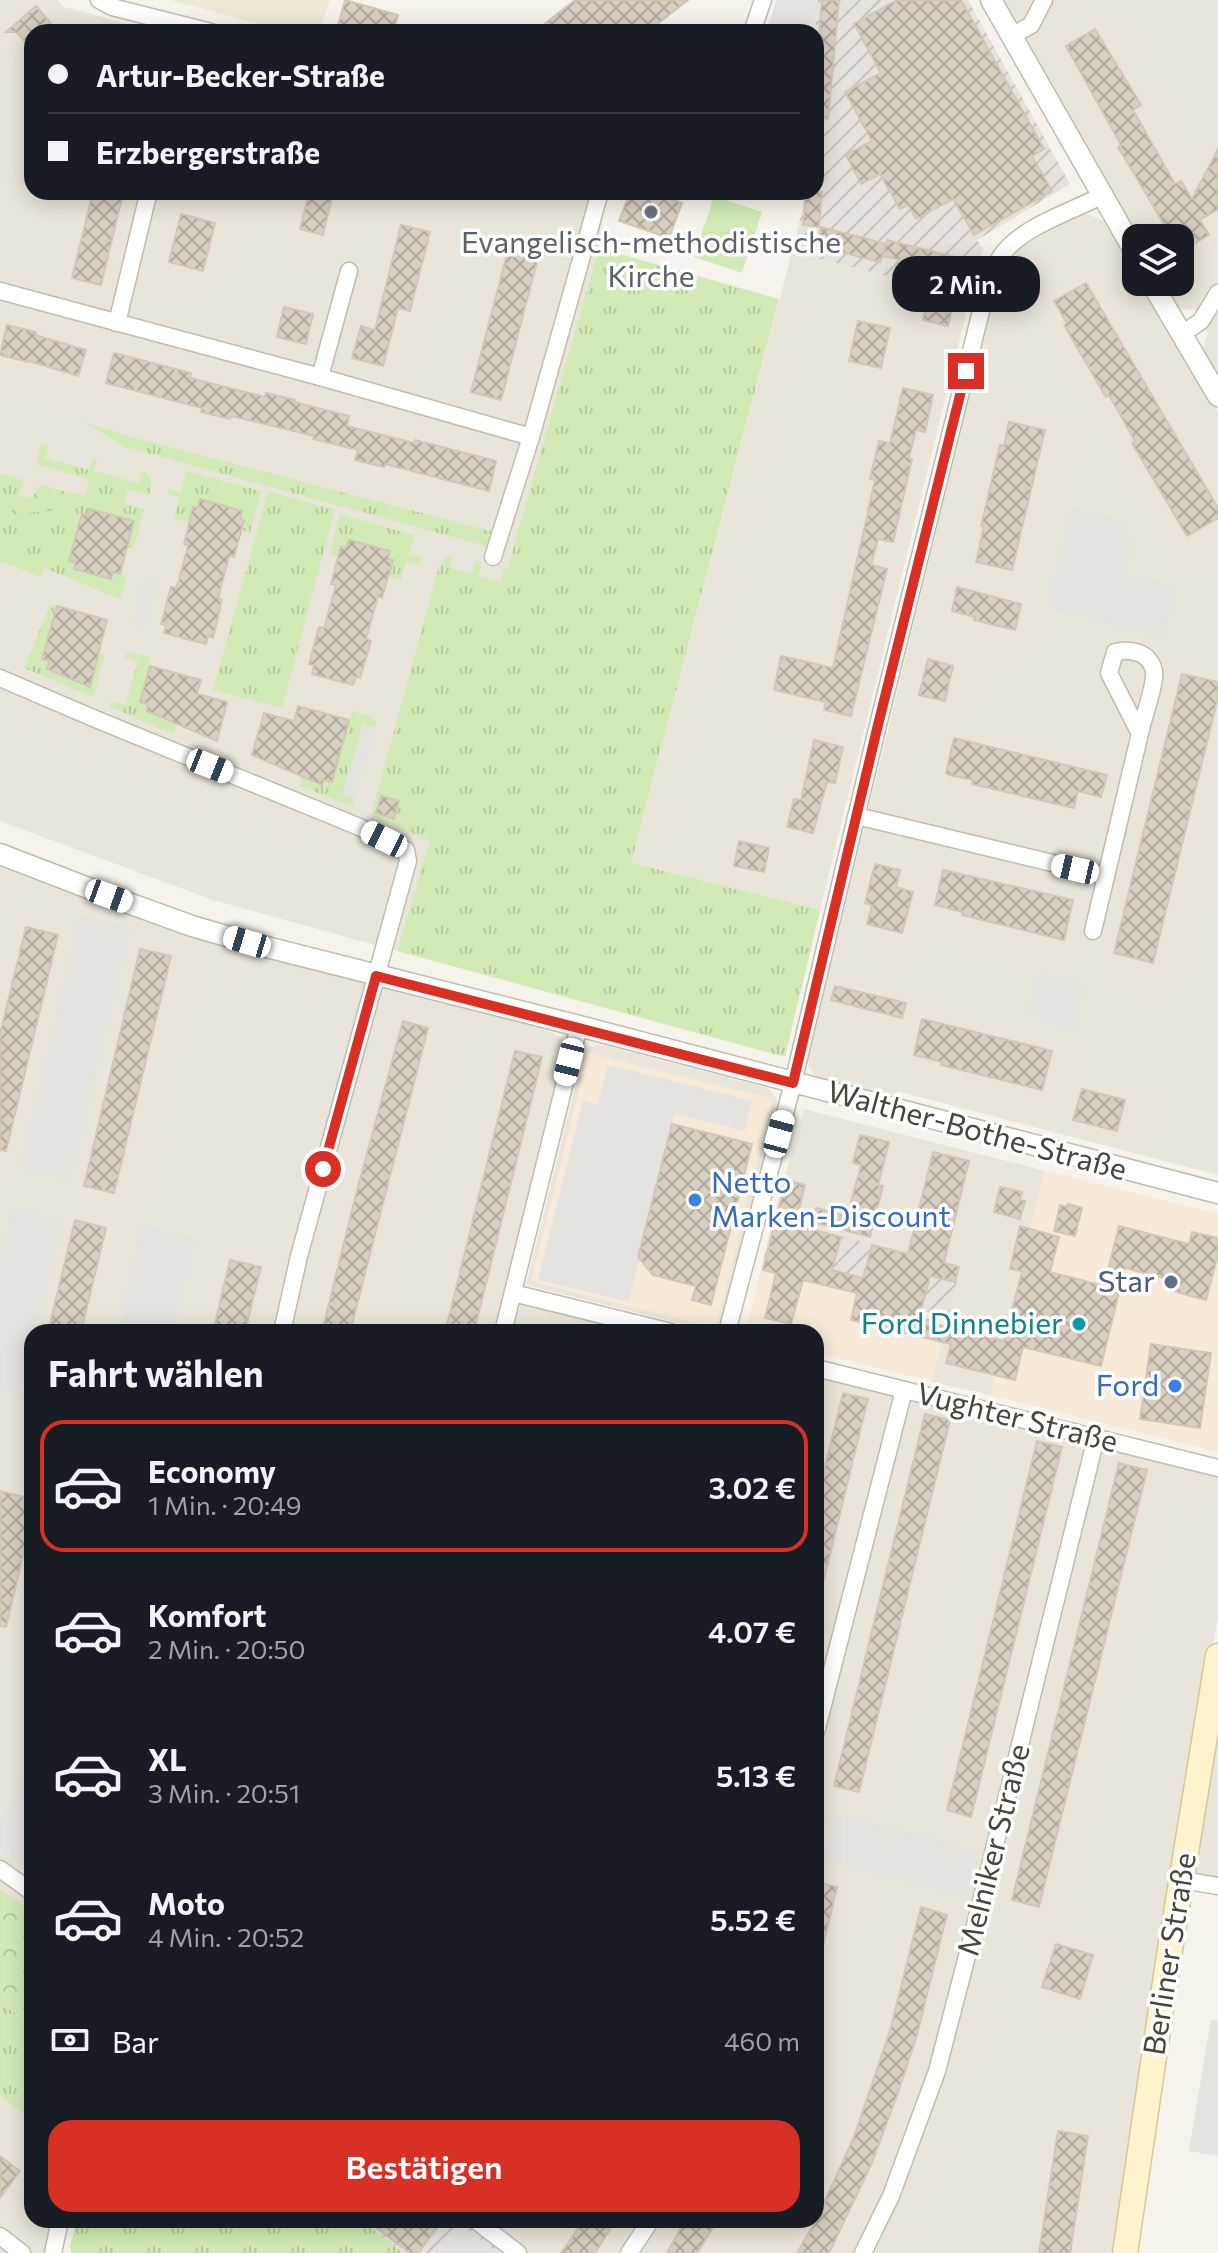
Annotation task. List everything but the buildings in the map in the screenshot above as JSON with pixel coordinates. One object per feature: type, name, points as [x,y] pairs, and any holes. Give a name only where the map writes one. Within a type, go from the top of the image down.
[{"type":"main road","name":"Berliner Straße","points":[[1131,2252],[1168,1962],[1218,1656]]},
{"type":"street","points":[[99,0],[112,7],[179,24]]},
{"type":"street","points":[[755,24],[763,0]]},
{"type":"street","points":[[991,0],[1122,229]]},
{"type":"street","points":[[1012,36],[1031,25],[1044,0]]},
{"type":"street","points":[[729,1324],[793,1083],[981,311],[1005,251],[1024,234],[1103,195]]},
{"type":"street","points":[[117,323],[147,200]]},
{"type":"street","points":[[493,557],[531,437],[598,200]]},
{"type":"street","points":[[320,377],[349,271]]},
{"type":"street","points":[[0,291],[531,437]]},
{"type":"street","points":[[1181,335],[1201,321],[1218,293]]},
{"type":"street","points":[[1159,296],[1218,396]]},
{"type":"street","points":[[1093,931],[1155,673],[1142,654],[1130,649],[1115,652],[1109,673],[1140,734]]},
{"type":"street","points":[[0,678],[357,826],[406,850],[408,861],[299,1256],[284,1324]]},
{"type":"street","points":[[857,816],[1106,876]]},
{"type":"street","name":"Walther-Bothe-Straße","points":[[0,854],[192,926],[1218,1193]]},
{"type":"street","points":[[505,1324],[579,1026]]},
{"type":"street","points":[[513,1293],[639,1324]]},
{"type":"street","name":"Vughter Straße","points":[[824,1370],[1218,1468]]},
{"type":"street","points":[[824,1701],[904,1390]]},
{"type":"street","name":"Melniker Straße","points":[[863,2253],[891,2196],[937,2071],[1096,1438]]},
{"type":"street","points":[[0,1869],[24,1886]]},
{"type":"street","points":[[1182,1880],[1218,1886]]},
{"type":"street","points":[[53,2253],[58,2228]]},
{"type":"street","points":[[485,2228],[518,2253]]},
{"type":"street","points":[[629,2253],[646,2228]]},
{"type":"street","points":[[0,2236],[22,2253]]},
{"type":"shaded area","points":[[0,0],[58,0],[64,7],[128,24],[24,24],[24,200],[605,200],[599,248],[397,951],[213,900],[0,821]]},
{"type":"shaded area","points":[[170,0],[330,0],[322,24],[260,24]]},
{"type":"shaded area","points":[[776,0],[818,0],[816,24],[769,24]]},
{"type":"shaded area","points":[[818,0],[968,0],[1070,184],[977,240],[983,248],[970,297],[792,252],[804,200],[824,200],[824,24],[816,24]]},
{"type":"shaded area","points":[[1001,0],[1218,0],[1218,378],[1202,351],[1208,333],[1195,309],[1178,307],[1171,296],[1194,296],[1194,224],[1130,224]]},
{"type":"shaded area","points":[[1088,214],[1105,222],[1111,229],[1122,249],[1122,296],[1149,296],[1218,413],[1218,1175],[897,1091],[894,1098],[824,1081],[809,1066],[807,1050],[827,980],[996,286],[1022,246],[1078,216]]},
{"type":"shaded area","points":[[792,252],[970,297],[820,910],[631,864]]},
{"type":"shaded area","points":[[1073,509],[1127,523],[1124,536],[1133,539],[1125,574],[1176,587],[1162,637],[1047,607]]},
{"type":"shaded area","points":[[145,575],[157,578],[145,628],[132,625]]},
{"type":"shaded area","points":[[363,724],[375,727],[355,799],[342,795]]},
{"type":"shaded area","points":[[0,865],[218,945],[498,1016],[553,1033],[562,1039],[565,1053],[503,1297],[609,1324],[24,1324],[24,1982],[0,1962]]},
{"type":"shaded area","points":[[80,917],[130,929],[70,1180],[20,1167]]},
{"type":"shaded area","points":[[1039,972],[1086,984],[1074,1029],[1042,1021],[1043,1015],[1029,1011]]},
{"type":"shaded area","points":[[599,1044],[768,1088],[776,1098],[778,1108],[724,1324],[682,1324],[526,1285],[584,1052]]},
{"type":"shaded area","points":[[588,1053],[773,1099],[717,1324],[700,1324],[531,1281]]},
{"type":"shaded area","points":[[608,1065],[752,1101],[745,1131],[674,1114],[629,1302],[538,1280],[583,1101],[598,1105]]},
{"type":"shaded area","points":[[804,1109],[1045,1171],[990,1395],[932,1382],[960,1266],[773,1219]]},
{"type":"shaded area","points":[[1045,1171],[1218,1214],[1218,1452],[990,1395]]},
{"type":"shaded area","points":[[12,1209],[63,1221],[37,1324],[24,1324],[24,1379],[20,1395],[0,1390],[0,1260]]},
{"type":"shaded area","points":[[773,1219],[961,1266],[948,1317],[761,1270]]},
{"type":"shaded area","points":[[141,1226],[195,1240],[175,1324],[120,1324]]},
{"type":"shaded area","points":[[761,1270],[948,1317],[932,1382],[824,1354],[824,1324],[747,1324]]},
{"type":"shaded area","points":[[824,1377],[1218,1475],[1218,1614],[1119,2253],[526,2253],[493,2228],[824,2228]]},
{"type":"shaded area","points":[[1218,1656],[1218,1887],[1182,1880]]},
{"type":"shaded area","points":[[24,1772],[24,1865],[0,1847],[0,1821],[17,1798]]},
{"type":"shaded area","points":[[833,1814],[975,1850],[963,1895],[824,1860]]},
{"type":"shaded area","points":[[1211,2020],[1218,2021],[1218,2156],[1189,2151]]},
{"type":"shaded area","points":[[0,2096],[24,2114],[24,2228],[54,2228],[47,2253],[0,2253]]},
{"type":"shaded area","points":[[371,2228],[476,2228],[509,2253],[404,2253]]},
{"type":"shaded area","points":[[454,2228],[466,2228],[499,2253],[435,2253]]},
{"type":"green space","points":[[713,200],[726,200],[762,212],[742,273],[694,257]]},
{"type":"green space","points":[[599,248],[779,299],[631,863],[820,910],[785,1057],[397,951],[430,841],[371,816],[439,566],[445,557],[453,555],[450,568],[472,574],[475,561],[481,563],[479,576],[500,582],[504,569],[507,570]]},
{"type":"green space","points":[[84,422],[494,532],[486,546],[125,447]]},
{"type":"green space","points":[[41,443],[48,446],[45,458],[89,470],[93,458],[97,459],[94,471],[138,483],[142,471],[150,478],[149,495],[128,490],[124,503],[144,509],[134,548],[127,547],[134,521],[90,510],[88,516],[81,515],[69,560],[75,562],[74,569],[111,579],[113,572],[127,576],[120,599],[47,569],[47,565],[40,577],[0,561],[0,473],[25,481],[10,514],[56,510],[59,490],[85,496],[89,479],[36,464]]},
{"type":"green space","points":[[186,471],[261,491],[250,533],[241,530],[244,520],[240,518],[241,510],[200,500],[198,508],[193,507],[189,522],[174,519],[180,498],[167,494],[169,489],[181,492]]},
{"type":"green space","points":[[40,485],[59,490],[56,510],[10,515],[18,496],[32,496]]},
{"type":"green space","points":[[268,491],[335,510],[282,708],[213,690]]},
{"type":"green space","points":[[340,514],[414,535],[409,554],[422,557],[420,565],[406,562],[401,580],[388,576],[392,560],[388,559],[389,551],[349,540],[346,548],[341,547],[339,557],[330,554]]},
{"type":"green space","points":[[50,605],[57,606],[42,659],[89,687],[98,654],[105,655],[93,697],[24,668]]},
{"type":"green space","points":[[131,652],[151,658],[140,702],[148,704],[147,711],[177,724],[174,734],[110,707],[111,701],[125,705],[138,662],[125,658]]},
{"type":"green space","points":[[352,711],[370,716],[377,723],[375,727],[363,724],[343,794],[355,799],[353,807],[300,786],[302,777],[322,785],[324,780],[332,782]]},
{"type":"green space","points":[[0,1888],[24,1906],[24,2019],[0,2002]]},
{"type":"green space","points":[[0,2002],[24,2019],[24,2114],[0,2096]]},
{"type":"green space","points":[[75,2228],[371,2228],[404,2253],[71,2253]]},
{"type":"place","name":"Evangelisch-methodistische Kirche","points":[[651,212]]},
{"type":"place","name":"Netto Marken-Discount","points":[[695,1200]]},
{"type":"place","name":"Star","points":[[1171,1282]]},
{"type":"place","name":"Ford Dinnebier","points":[[1079,1324]]},
{"type":"place","name":"Ford","points":[[1175,1386]]},
{"type":"route","points":[[323,1169],[376,976],[793,1083],[966,371]]}]
